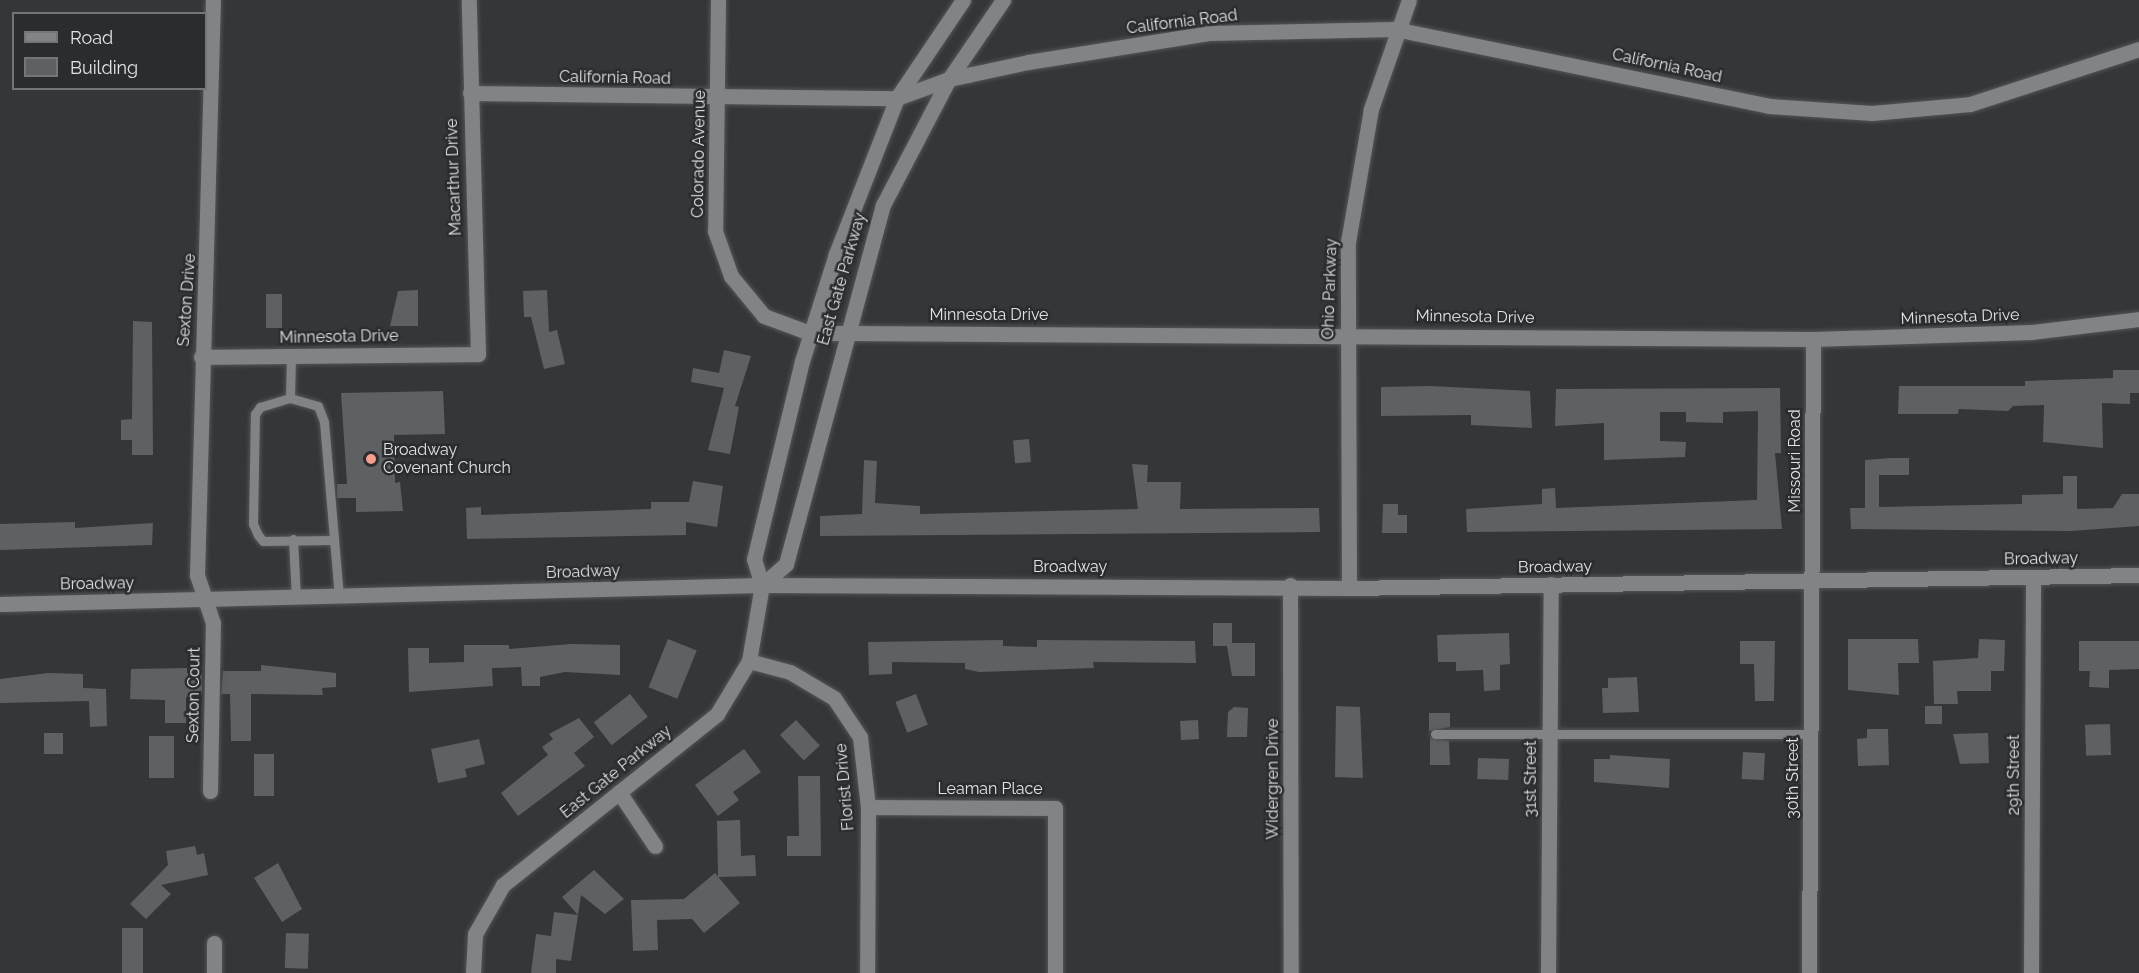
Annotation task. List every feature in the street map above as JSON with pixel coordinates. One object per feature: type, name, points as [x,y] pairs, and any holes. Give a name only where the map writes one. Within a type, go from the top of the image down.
[{"type":"street","name":"Sexton Drive","points":[[206,600],[197,575],[201,357],[210,222],[213,0]]},
{"type":"street","name":"Macarthur Drive","points":[[469,0],[478,354]]},
{"type":"street","name":"Colorado Avenue","points":[[718,0],[715,231],[731,276],[764,316],[810,333]]},
{"type":"street","name":"East Gate Parkway","points":[[473,973],[475,934],[503,885],[717,714],[749,661],[762,585],[754,560],[810,333],[897,98],[963,0]]},
{"type":"street","name":"East Gate Parkway","points":[[762,585],[786,564],[845,333],[883,205],[949,79],[1003,0]]},
{"type":"street","name":"Ohio Parkway","points":[[1349,588],[1346,333],[1348,243],[1371,109],[1395,28],[1409,0]]},
{"type":"street","name":"California Road","points":[[470,93],[718,98],[897,98],[949,79],[1209,33],[1395,28],[1769,106],[1872,113],[1970,104],[2139,49]]},
{"type":"street","name":"Minnesota Drive","points":[[810,333],[1346,333],[1814,339],[2032,332],[2139,319]]},
{"type":"street","name":"Missouri Road","points":[[1812,584],[1814,339]]},
{"type":"street","name":"Minnesota Drive","points":[[201,357],[478,354]]},
{"type":"street","name":"Broadway","points":[[0,604],[762,585],[1290,585],[1349,588],[1551,584],[1812,584],[2139,575]]},
{"type":"street","name":"29th Street","points":[[2031,973],[2033,577]]},
{"type":"street","name":"31st Street","points":[[1548,973],[1551,584]]},
{"type":"street","name":"30th Street","points":[[1809,973],[1812,584]]},
{"type":"street","name":"Widergren Drive","points":[[1290,585],[1291,973]]},
{"type":"street","name":"Sexton Court","points":[[206,600],[213,623],[210,791]]},
{"type":"street","name":"Florist Drive","points":[[749,661],[790,672],[834,698],[860,737],[868,807],[867,973]]},
{"type":"street","points":[[619,792],[655,846]]},
{"type":"street","name":"Leaman Place","points":[[868,807],[1055,808],[1055,973]]},
{"type":"street","points":[[214,943],[214,973]]},
{"type":"lane","points":[[290,398],[291,356]]},
{"type":"lane","points":[[332,540],[263,541],[253,524],[256,410],[290,398],[318,406],[324,422],[332,540],[339,597]]},
{"type":"lane","points":[[293,540],[296,598]]},
{"type":"lane","points":[[1435,734],[1550,737],[1811,734]]},
{"type":"building","points":[[418,290],[418,326],[390,326],[398,291]]},
{"type":"building","points":[[547,290],[549,332],[557,330],[565,364],[544,369],[531,317],[524,317],[523,291]]},
{"type":"building","points":[[266,294],[282,294],[282,328],[266,328]]},
{"type":"building","points":[[133,321],[152,322],[153,455],[132,455],[132,440],[121,440],[121,420],[132,419]]},
{"type":"building","points":[[724,350],[751,356],[735,406],[739,407],[730,454],[708,450],[724,388],[691,382],[693,368],[719,373]]},
{"type":"building","points":[[2113,370],[2139,370],[2139,393],[2130,393],[2130,404],[2102,403],[2103,448],[2043,442],[2044,405],[2013,406],[2008,411],[1959,409],[1958,414],[1898,414],[1899,386],[2025,386],[2025,381],[2113,378]]},
{"type":"building","points":[[1430,386],[1530,391],[1532,428],[1471,425],[1471,415],[1381,416],[1381,387]]},
{"type":"building","points":[[1780,388],[1781,453],[1775,453],[1782,529],[1467,532],[1466,509],[1542,504],[1542,489],[1555,488],[1556,508],[1757,500],[1758,411],[1723,412],[1723,423],[1686,422],[1686,412],[1660,412],[1660,441],[1686,442],[1685,457],[1604,460],[1604,423],[1555,426],[1556,389]]},
{"type":"building","name":"Broadway Covenant Church","points":[[443,391],[445,434],[394,435],[395,483],[400,482],[403,511],[356,512],[356,498],[337,498],[337,484],[347,484],[341,393]]},
{"type":"building","points":[[1029,439],[1031,462],[1015,463],[1013,440]]},
{"type":"building","points":[[1909,458],[1909,475],[1879,475],[1879,507],[2022,504],[2022,495],[2063,494],[2063,476],[2077,476],[2077,509],[2113,508],[2122,494],[2139,494],[2139,526],[2071,531],[1851,529],[1850,508],[1865,508],[1865,460]]},
{"type":"building","points":[[864,460],[877,461],[875,503],[920,506],[920,514],[1138,509],[1132,464],[1148,465],[1147,482],[1181,482],[1180,509],[1319,508],[1320,532],[820,536],[820,516],[862,514]]},
{"type":"building","points":[[693,481],[723,486],[717,527],[686,522],[686,535],[467,539],[466,508],[481,507],[481,515],[651,509],[651,502],[689,502]]},
{"type":"building","points":[[1383,504],[1398,504],[1398,515],[1407,515],[1407,533],[1382,533]]},
{"type":"building","points":[[75,522],[75,528],[153,523],[152,545],[0,550],[0,524]]},
{"type":"building","points":[[1213,623],[1232,623],[1232,643],[1255,643],[1255,676],[1232,676],[1227,646],[1213,646]]},
{"type":"building","points":[[1509,633],[1510,664],[1500,665],[1500,690],[1484,691],[1483,670],[1456,671],[1456,662],[1438,662],[1437,635]]},
{"type":"building","points":[[668,639],[697,651],[677,699],[649,687]]},
{"type":"building","points":[[1848,639],[1918,639],[1919,663],[1898,663],[1899,695],[1848,690]]},
{"type":"building","points":[[1979,639],[2005,640],[2004,671],[1991,671],[1991,691],[1957,691],[1958,704],[1934,704],[1933,661],[1978,658]]},
{"type":"building","points":[[1003,640],[1003,646],[1037,647],[1037,640],[1195,641],[1196,663],[1093,662],[1094,668],[979,672],[965,669],[965,663],[892,662],[892,674],[869,675],[868,642]]},
{"type":"building","points":[[1740,641],[1775,641],[1774,701],[1755,701],[1754,664],[1740,664]]},
{"type":"building","points":[[2079,641],[2139,641],[2139,669],[2109,670],[2109,688],[2089,687],[2090,671],[2079,671]]},
{"type":"building","points":[[571,644],[620,645],[620,675],[565,672],[540,677],[540,686],[522,686],[521,667],[492,668],[493,686],[409,692],[408,648],[429,648],[429,663],[464,662],[464,645],[509,645],[509,649]]},
{"type":"building","points":[[261,665],[336,673],[336,687],[322,688],[323,695],[251,694],[251,741],[231,741],[230,694],[221,694],[223,671],[261,671]]},
{"type":"building","points":[[187,668],[187,673],[202,673],[202,694],[186,697],[186,723],[165,723],[165,700],[130,699],[131,669]]},
{"type":"building","points":[[48,673],[83,674],[83,688],[106,689],[107,726],[90,727],[89,701],[0,703],[0,679]]},
{"type":"building","points":[[1637,677],[1639,712],[1603,713],[1602,688],[1608,688],[1608,678]]},
{"type":"building","points":[[630,694],[648,717],[612,745],[594,722]]},
{"type":"building","points":[[916,694],[928,725],[907,733],[895,702]]},
{"type":"building","points":[[1336,706],[1360,707],[1363,778],[1335,777]]},
{"type":"building","points":[[1925,706],[1942,706],[1942,724],[1925,724]]},
{"type":"building","points":[[1234,707],[1248,708],[1247,737],[1227,737],[1228,712]]},
{"type":"building","points":[[1429,713],[1450,713],[1450,727],[1429,731]]},
{"type":"building","points":[[579,718],[594,737],[574,753],[585,766],[518,816],[501,793],[548,755],[542,747],[553,739],[549,734]]},
{"type":"building","points":[[796,720],[820,746],[804,761],[780,735]]},
{"type":"building","points":[[1198,720],[1199,739],[1181,740],[1180,721]]},
{"type":"building","points":[[2110,724],[2111,755],[2086,756],[2085,725]]},
{"type":"building","points":[[1867,729],[1888,729],[1889,765],[1858,766],[1857,739],[1867,738]]},
{"type":"building","points":[[44,733],[63,733],[63,754],[44,754]]},
{"type":"building","points":[[1988,733],[1989,763],[1960,764],[1953,734]]},
{"type":"building","points":[[149,736],[174,736],[174,778],[149,778]]},
{"type":"building","points":[[1430,738],[1449,741],[1450,765],[1430,765]]},
{"type":"building","points":[[479,739],[485,764],[465,769],[467,777],[438,783],[431,749]]},
{"type":"building","points":[[744,749],[761,772],[733,792],[739,800],[718,816],[695,785]]},
{"type":"building","points":[[1743,752],[1765,753],[1764,780],[1742,779]]},
{"type":"building","points":[[254,754],[274,754],[274,796],[254,796]]},
{"type":"building","points":[[1610,755],[1670,759],[1669,788],[1594,782],[1594,759],[1610,759]]},
{"type":"building","points":[[1478,758],[1509,759],[1508,780],[1477,779]]},
{"type":"building","points":[[798,776],[820,776],[821,856],[787,856],[787,836],[799,836]]},
{"type":"building","points":[[740,820],[741,856],[755,855],[756,876],[718,877],[717,821]]},
{"type":"building","points":[[195,846],[197,855],[204,853],[208,875],[161,885],[171,894],[146,919],[130,904],[168,865],[166,851]]},
{"type":"building","points":[[278,863],[302,909],[282,922],[254,878]]},
{"type":"building","points":[[594,870],[624,899],[605,914],[581,895],[578,915],[562,897]]},
{"type":"building","points":[[715,873],[740,903],[704,933],[692,919],[657,920],[658,950],[633,951],[631,900],[684,899]]},
{"type":"building","points":[[554,912],[578,915],[571,961],[556,959],[556,973],[531,973],[536,934],[551,936]]},
{"type":"building","points":[[122,928],[143,928],[143,973],[122,973]]},
{"type":"building","points":[[286,933],[309,934],[308,969],[285,968]]},
{"type":"place","name":"Broadway Covenant Church","points":[[371,459]]}]
